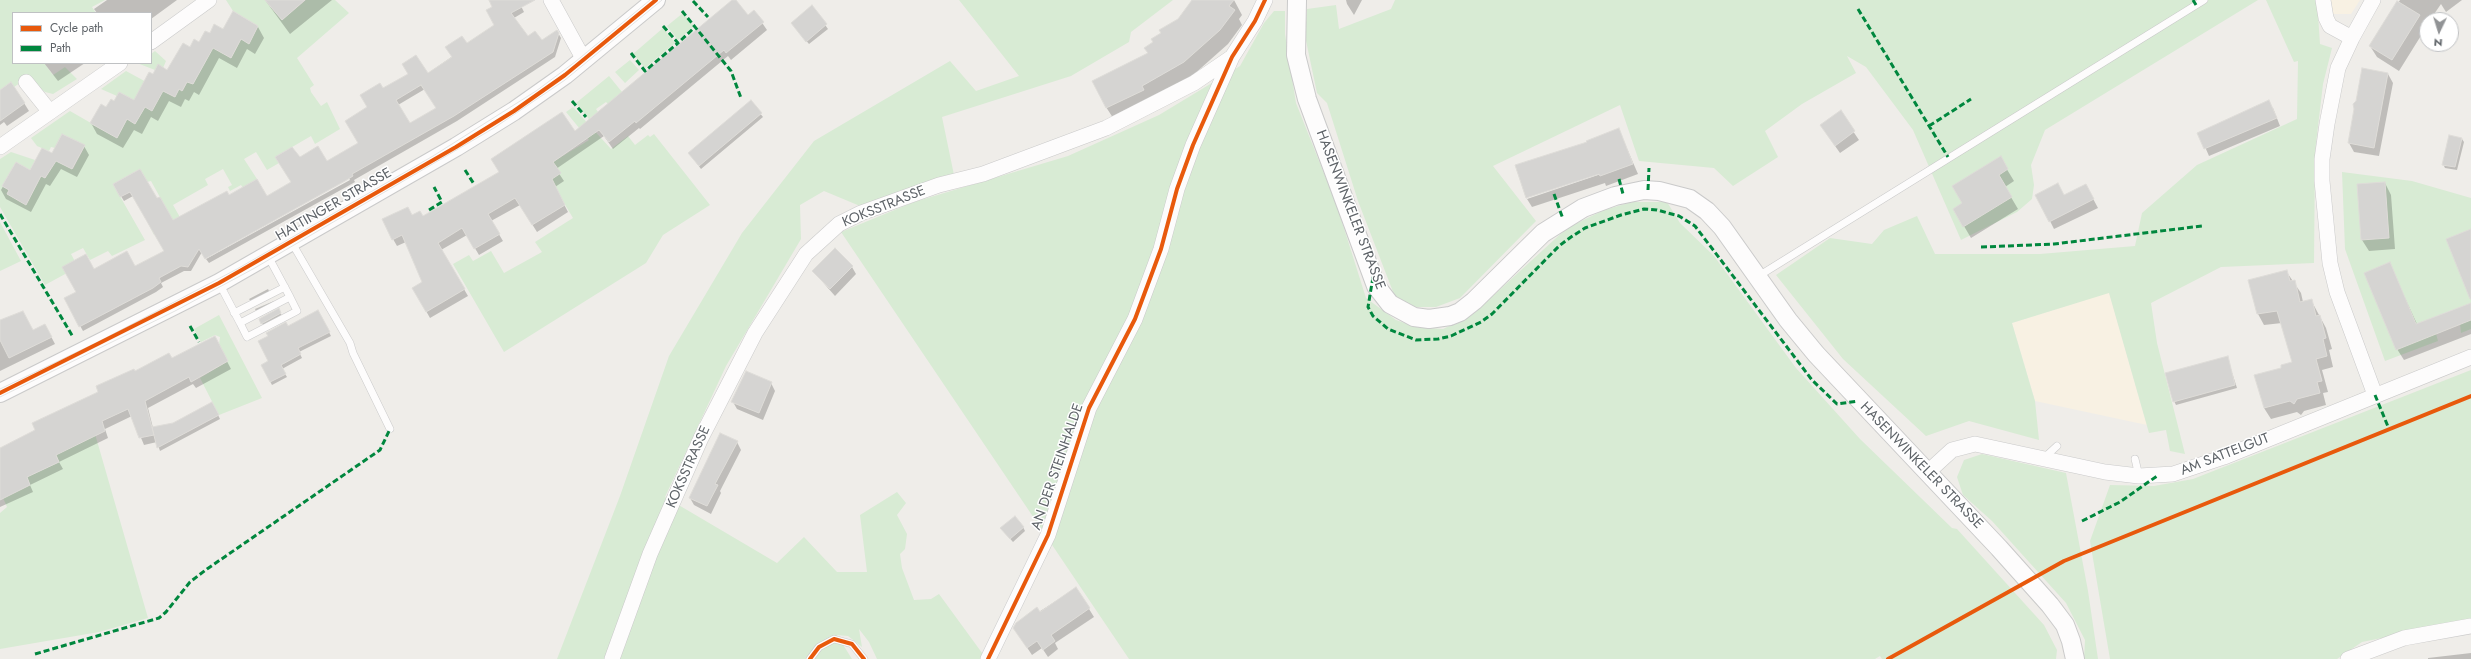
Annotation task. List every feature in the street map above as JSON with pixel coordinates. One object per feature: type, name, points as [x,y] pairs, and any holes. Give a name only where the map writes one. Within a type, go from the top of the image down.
[{"type":"street","points":[[152,41],[209,0]]},
{"type":"street","points":[[551,0],[584,60]]},
{"type":"street","name":"HATTINGER STRASSE","points":[[0,393],[219,283],[292,243],[484,130],[538,94],[584,60],[656,0]]},
{"type":"street","name":"KOKSSTRASSE","points":[[612,659],[650,554],[701,438],[755,333],[806,254],[839,224],[861,213],[939,185],[1004,166],[1106,128],[1180,90],[1232,57],[1255,21],[1265,0]]},
{"type":"street","name":"HASENWINKELER STRASSE","points":[[1297,0],[1296,55],[1307,98],[1376,286],[1380,294],[1396,308],[1409,316],[1423,319],[1444,317],[1460,312],[1487,290],[1554,225],[1596,203],[1631,192],[1644,190],[1680,196],[1707,211],[1722,227],[1757,277],[1816,354],[2000,548],[2050,605],[2065,625],[2075,659]]},
{"type":"street","points":[[2323,0],[2326,18],[2330,26],[2352,38]]},
{"type":"street","points":[[2373,0],[2352,38],[2338,68],[2322,160],[2323,203],[2330,263],[2337,292],[2375,395]]},
{"type":"street","name":"AN DER STEINHALDE","points":[[988,659],[1048,535],[1088,408],[1135,319],[1160,249],[1179,182],[1232,57]]},
{"type":"street","points":[[0,147],[119,64]]},
{"type":"street","points":[[26,82],[50,112]]},
{"type":"street","name":"AM SATTELGUT","points":[[1928,472],[1952,450],[1968,444],[1990,446],[2105,472],[2139,476],[2162,476],[2183,472],[2471,357]]},
{"type":"street","points":[[2348,659],[2404,638],[2471,626]]},
{"type":"lane","points":[[1757,277],[2204,0]]},
{"type":"lane","points":[[292,243],[350,343],[353,353],[390,429]]},
{"type":"lane","points":[[219,283],[247,337],[291,315],[297,311],[268,256]]},
{"type":"lane","points":[[234,313],[285,287]]},
{"type":"lane","points":[[240,323],[290,297]]},
{"type":"lane","points":[[2044,458],[2057,446]]},
{"type":"lane","points":[[2135,459],[2139,476]]},
{"type":"lane","points":[[810,659],[819,647],[834,639],[852,644],[864,659]]},
{"type":"shaded area","points":[[2331,0],[2360,0],[2351,14],[2332,14]]},
{"type":"shaded area","points":[[2109,292],[2147,425],[2035,401],[2012,323]]},
{"type":"green space","points":[[0,0],[105,0],[92,7],[95,12],[12,12],[12,64],[45,64],[53,75],[65,67],[77,79],[53,94],[45,92],[38,87],[30,76],[14,87],[11,82],[0,90]]},
{"type":"green space","points":[[226,0],[265,0],[282,20],[306,0],[335,0],[349,13],[297,58],[314,85],[310,88],[311,92],[321,106],[327,102],[340,129],[315,144],[311,136],[275,157],[279,163],[267,170],[256,152],[244,159],[257,179],[243,188],[241,185],[230,191],[228,187],[232,185],[223,169],[205,179],[208,185],[173,205],[181,219],[154,235],[147,221],[167,210],[151,181],[147,182],[140,169],[113,184],[145,240],[112,256],[108,251],[90,260],[83,248],[71,254],[78,267],[45,285],[0,207],[0,159],[11,152],[35,160],[30,170],[16,162],[2,186],[9,190],[7,194],[26,204],[41,176],[45,178],[56,157],[58,162],[73,169],[85,146],[62,134],[55,148],[51,147],[49,151],[37,146],[31,138],[70,111],[117,138],[127,119],[135,124],[145,107],[119,92],[117,96],[101,89],[126,71],[174,97],[179,89],[183,91],[187,82],[193,84],[208,57],[209,45],[231,58],[241,39],[249,44],[258,26],[233,11]]},
{"type":"green space","points":[[959,0],[1173,0],[1131,32],[1129,42],[1071,76],[942,117],[954,175],[860,206],[824,191],[800,205],[801,239],[726,366],[665,497],[777,563],[804,537],[837,572],[867,572],[860,515],[897,492],[906,503],[897,515],[907,534],[905,549],[900,554],[902,568],[914,600],[931,599],[939,594],[985,657],[984,659],[877,659],[869,642],[859,629],[862,647],[848,636],[837,635],[852,659],[557,659],[620,496],[669,356],[742,233],[814,141],[950,61],[976,91],[1019,76]]},
{"type":"green space","points":[[1395,0],[2258,0],[2045,130],[2031,165],[2034,185],[2032,199],[2017,212],[1961,240],[1913,130],[1866,67],[1847,56],[1856,73],[1802,104],[1765,131],[1778,157],[1733,186],[1714,168],[1639,161],[1620,105],[1493,166],[1536,221],[1460,298],[1436,307],[1412,307],[1395,297],[1358,201],[1327,103],[1317,93],[1305,36],[1307,9],[1336,5],[1339,29],[1391,9]]},
{"type":"green space","points":[[2266,0],[2317,0],[2320,44],[2332,48],[2323,84],[2315,152],[2314,263],[2221,267],[2151,303],[2157,343],[2185,454],[2170,451],[2166,430],[2149,433],[2109,293],[2012,323],[2035,401],[2039,440],[1969,421],[1926,436],[1843,359],[1776,275],[1830,238],[1872,244],[1884,230],[1917,216],[1935,254],[2040,254],[2135,246],[2142,213],[2197,165],[2297,119],[2298,61],[2294,62]]},
{"type":"green space","points":[[1274,11],[1285,11],[1285,34],[1296,103],[1337,206],[1366,298],[1396,320],[1416,327],[1443,329],[1472,315],[1567,228],[1604,210],[1632,202],[1667,202],[1680,223],[1714,256],[1796,368],[1860,439],[1952,528],[1957,529],[2044,625],[2057,650],[2056,659],[1882,659],[1880,656],[1875,659],[1129,659],[841,232],[914,202],[1068,156],[1159,115],[1240,66],[1264,23]]},
{"type":"green space","points":[[683,13],[694,26],[678,40],[667,26]]},
{"type":"green space","points":[[663,28],[675,43],[645,68],[633,54]]},
{"type":"green space","points":[[155,51],[166,61],[163,68],[158,65],[155,70],[140,64],[152,64],[152,53]]},
{"type":"green space","points":[[630,60],[639,70],[625,83],[615,72]]},
{"type":"green space","points":[[609,76],[631,103],[608,104],[606,102],[596,109],[598,112],[589,119],[576,103]]},
{"type":"green space","points":[[573,107],[611,149],[628,136],[635,145],[648,135],[650,137],[654,134],[710,205],[663,235],[646,263],[504,352],[453,264],[469,255],[473,261],[491,251],[504,273],[542,252],[535,242],[573,218],[543,168],[589,140],[566,112]]},
{"type":"green space","points":[[2342,172],[2412,181],[2471,198],[2471,329],[2461,333],[2460,324],[2452,310],[2432,318],[2438,341],[2385,361],[2345,249]]},
{"type":"green space","points":[[0,222],[21,261],[0,271]]},
{"type":"green space","points":[[219,315],[262,398],[219,415],[200,378],[228,361],[219,345],[220,337],[215,335],[201,342],[194,329]]},
{"type":"green space","points":[[2471,370],[2471,620],[2362,642],[2337,659],[2110,659],[2090,541],[2110,485],[2154,486],[2193,479]]},
{"type":"green space","points":[[89,413],[148,618],[99,632],[0,649],[0,513],[7,507],[3,498],[30,485],[27,477],[59,462],[56,455]]},
{"type":"green space","points":[[1982,454],[2066,473],[2088,591],[2098,659],[2084,659],[2085,640],[2066,603],[1992,521],[1963,495],[1957,477],[1964,460]]},
{"type":"building","points":[[265,0],[305,0],[282,20]]},
{"type":"building","points":[[489,0],[535,0],[511,13],[528,36],[535,31],[542,40],[557,30],[559,33],[553,52],[454,116],[352,174],[353,176],[345,181],[205,259],[199,249],[188,267],[181,266],[159,278],[161,282],[153,288],[79,327],[64,298],[76,292],[62,267],[86,254],[94,269],[127,251],[135,266],[164,251],[130,192],[120,197],[113,184],[140,169],[157,198],[160,197],[173,220],[227,191],[229,195],[257,179],[267,196],[291,182],[275,157],[292,147],[300,157],[318,146],[327,161],[358,143],[345,121],[367,107],[360,95],[380,83],[383,88],[408,74],[402,64],[416,55],[428,73],[452,57],[445,47],[462,36],[467,43],[494,25],[486,10],[492,7]],"holes":[[[421,85],[436,108],[410,123],[396,100]]]},
{"type":"building","points":[[732,0],[736,0],[748,15],[754,10],[764,22],[726,53],[724,50],[636,123],[635,121],[609,142],[599,130],[553,162],[561,173],[552,179],[565,205],[532,225],[515,198],[488,214],[500,234],[474,249],[462,228],[438,243],[465,289],[426,312],[412,288],[422,282],[402,235],[392,240],[382,219],[408,207],[412,215],[420,211],[423,216],[499,172],[491,159],[562,112],[575,131]]},
{"type":"building","points":[[1192,0],[1234,0],[1229,6],[1235,10],[1220,30],[1184,62],[1142,86],[1144,90],[1106,108],[1092,81],[1148,53],[1144,48],[1153,42],[1151,39],[1161,33],[1159,30],[1178,19]]},
{"type":"building","points":[[2397,1],[2419,14],[2392,60],[2369,46]]},
{"type":"building","points":[[812,5],[827,24],[806,42],[791,23]]},
{"type":"building","points":[[233,11],[258,26],[249,44],[241,39],[231,58],[213,48],[193,84],[187,82],[182,91],[179,89],[175,97],[163,91],[152,111],[145,107],[135,124],[127,119],[117,138],[90,123],[101,104],[106,107],[111,99],[114,101],[119,92],[134,100],[149,72],[153,74],[158,64],[167,70],[183,43],[190,47],[194,39],[199,42],[205,31],[210,33],[214,24],[223,29]]},
{"type":"building","points":[[2362,68],[2388,73],[2374,148],[2348,143],[2354,109],[2353,104],[2356,101]]},
{"type":"building","points":[[11,82],[25,103],[0,121],[0,90]]},
{"type":"building","points":[[751,100],[762,113],[699,166],[688,153]]},
{"type":"building","points":[[2269,100],[2277,118],[2204,149],[2197,133]]},
{"type":"building","points":[[1841,110],[1855,131],[1835,146],[1820,125]]},
{"type":"building","points":[[1619,128],[1633,164],[1600,176],[1599,174],[1526,198],[1515,165],[1587,142],[1586,141]]},
{"type":"building","points":[[62,134],[85,145],[72,169],[56,161],[45,178],[41,176],[26,205],[7,194],[9,190],[2,186],[16,162],[30,170],[42,148],[52,153]]},
{"type":"building","points":[[2449,135],[2462,138],[2455,167],[2442,165]]},
{"type":"building","points":[[2001,156],[2008,169],[1999,175],[2012,197],[1963,227],[1953,209],[1962,203],[1952,186]]},
{"type":"building","points":[[2385,182],[2389,238],[2361,240],[2357,184]]},
{"type":"building","points":[[2058,183],[2064,195],[2086,184],[2094,199],[2049,222],[2035,195]]},
{"type":"building","points":[[2471,229],[2471,299],[2470,299],[2446,239]]},
{"type":"building","points":[[835,248],[853,266],[830,289],[812,271]]},
{"type":"building","points":[[2390,262],[2416,324],[2471,303],[2471,320],[2396,350],[2364,273]]},
{"type":"building","points":[[2287,270],[2290,281],[2295,280],[2300,302],[2312,299],[2316,316],[2320,315],[2326,338],[2323,339],[2327,356],[2316,359],[2322,381],[2317,382],[2320,393],[2297,399],[2294,404],[2290,401],[2264,408],[2254,375],[2281,368],[2281,365],[2292,362],[2277,311],[2257,314],[2248,280]]},
{"type":"building","points":[[279,308],[281,313],[261,324],[259,319]]},
{"type":"building","points":[[318,310],[330,332],[298,348],[301,354],[281,365],[286,374],[270,382],[261,365],[268,361],[258,341],[268,336],[266,333],[286,322],[288,326]]},
{"type":"building","points":[[23,311],[33,330],[45,324],[52,337],[9,358],[0,340],[0,320]]},
{"type":"building","points":[[215,336],[228,361],[191,382],[189,377],[145,401],[154,435],[139,438],[128,409],[102,421],[105,431],[56,455],[59,462],[27,477],[30,485],[0,500],[0,448],[35,430],[32,423],[98,392],[96,386],[134,369],[135,371],[169,353],[172,358]]},
{"type":"building","points":[[2228,356],[2235,385],[2173,402],[2165,373]]},
{"type":"building","points":[[746,371],[772,382],[759,413],[731,402]]},
{"type":"building","points":[[212,402],[219,415],[157,448],[152,427],[173,423]]},
{"type":"building","points":[[720,433],[738,441],[715,484],[718,485],[707,506],[689,498]]},
{"type":"building","points":[[1015,516],[1024,527],[1010,539],[1000,528]]},
{"type":"building","points":[[1076,587],[1090,608],[1051,635],[1055,641],[1043,650],[1037,641],[1027,648],[1013,628],[1016,623],[1037,607],[1040,612]]},
{"type":"tram line","points":[[0,389],[98,342],[237,269],[433,156],[536,91],[575,62],[650,0]]},
{"type":"tram line","points":[[0,397],[175,311],[253,269],[494,128],[565,80],[662,0]]},
{"type":"marked path","points":[[2193,0],[2196,5]]},
{"type":"marked path","points":[[693,1],[708,17]]},
{"type":"marked path","points":[[1858,9],[1948,157]]},
{"type":"marked path","points":[[682,11],[731,71],[741,98]]},
{"type":"marked path","points":[[663,26],[678,43],[696,26]]},
{"type":"marked path","points":[[631,53],[645,71],[678,43]]},
{"type":"marked path","points":[[1929,126],[1971,99]]},
{"type":"marked path","points":[[572,101],[586,117]]},
{"type":"marked path","points":[[1648,190],[1649,168]]},
{"type":"marked path","points":[[465,170],[474,184]]},
{"type":"marked path","points":[[1619,179],[1623,194]]},
{"type":"marked path","points":[[429,210],[442,202],[434,187]]},
{"type":"marked path","points":[[1554,194],[1563,219]]},
{"type":"marked path","points":[[1373,277],[1368,307],[1373,316],[1388,329],[1416,340],[1438,339],[1451,336],[1481,322],[1492,314],[1559,246],[1585,228],[1621,215],[1644,209],[1657,210],[1679,216],[1695,226],[1812,380],[1837,404],[1858,401]]},
{"type":"marked path","points":[[0,214],[73,337]]},
{"type":"marked path","points":[[1981,247],[2054,244],[2202,226]]},
{"type":"marked path","points":[[190,326],[199,342]]},
{"type":"marked path","points":[[2375,395],[2389,429]]},
{"type":"marked path","points":[[35,654],[159,618],[166,612],[190,582],[207,569],[380,450],[390,429]]},
{"type":"marked path","points":[[2082,521],[2120,502],[2157,476]]},
{"type":"cycle path","points":[[0,393],[219,283],[456,147],[514,111],[565,75],[656,0]]},
{"type":"cycle path","points":[[988,659],[1048,535],[1089,408],[1135,319],[1161,249],[1177,189],[1193,145],[1232,57],[1255,21],[1265,0]]},
{"type":"cycle path","points":[[1888,659],[2064,561],[2471,396]]},
{"type":"cycle path","points":[[810,659],[819,647],[834,639],[852,644],[864,659]]}]
